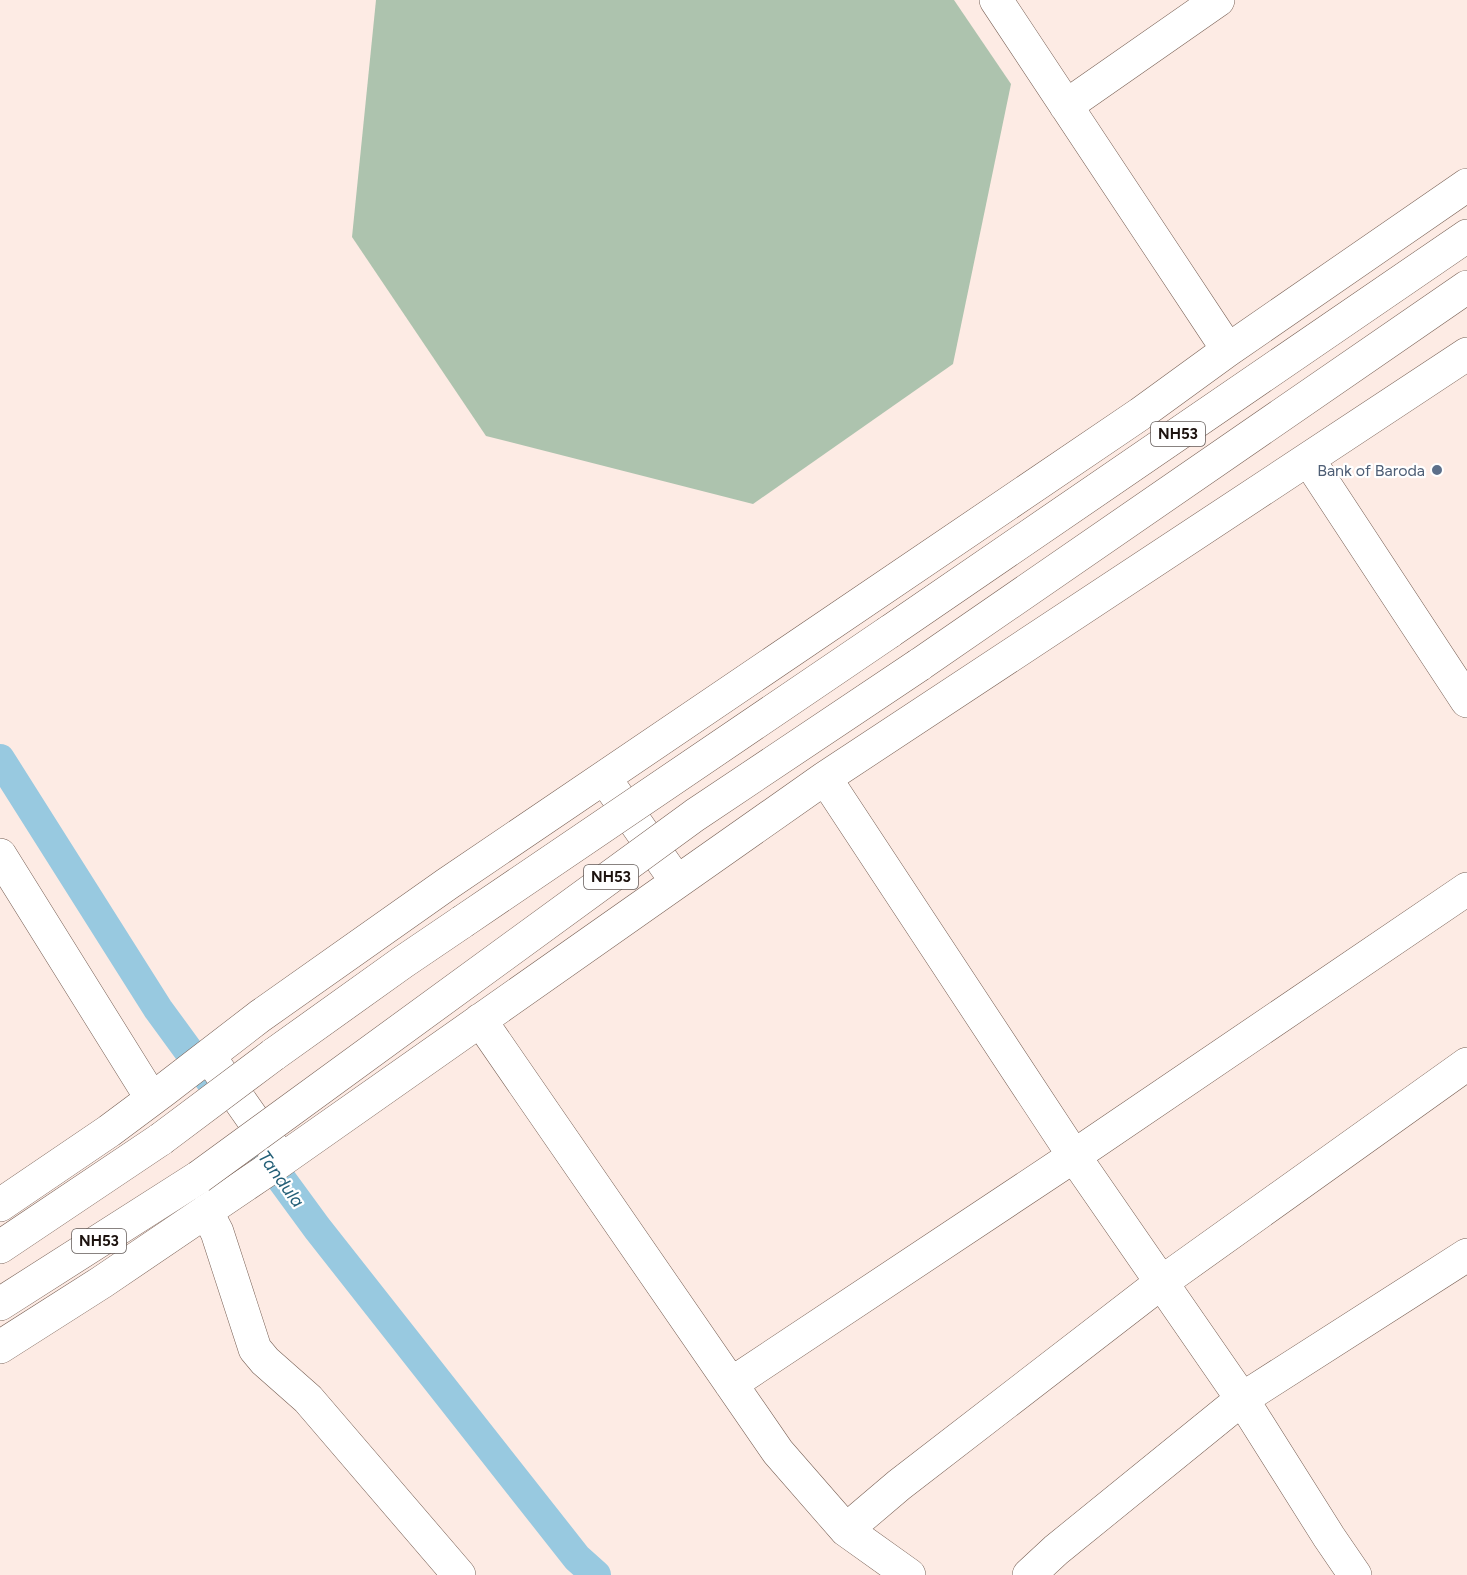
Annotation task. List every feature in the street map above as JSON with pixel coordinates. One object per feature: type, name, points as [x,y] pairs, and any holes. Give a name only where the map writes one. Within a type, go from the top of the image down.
[{"type":"main road","points":[[996,0],[1228,350]]},
{"type":"main road","points":[[1066,106],[1218,0]]},
{"type":"main road","points":[[0,1204],[109,1131],[260,1016],[447,884],[1140,414],[1228,350],[1467,185]]},
{"type":"main road","name":"NH53","points":[[0,1247],[161,1139],[403,962],[899,626],[1467,236]]},
{"type":"main road","name":"NH53","points":[[0,1304],[199,1178],[695,815],[919,665],[1467,287]]},
{"type":"main road","points":[[0,1347],[102,1282],[282,1160],[825,778],[1467,354]]},
{"type":"main road","points":[[1308,459],[1467,701]]},
{"type":"main road","points":[[604,778],[677,882]]},
{"type":"main road","points":[[825,778],[1074,1156],[1242,1399],[1355,1575]]},
{"type":"main road","points":[[0,855],[158,1095]]},
{"type":"main road","points":[[731,1384],[1074,1156],[1467,889]]},
{"type":"main road","points":[[480,1020],[778,1452],[846,1530],[909,1575]]},
{"type":"main road","points":[[209,1056],[282,1160]]},
{"type":"main road","points":[[846,1530],[899,1485],[1162,1282],[1467,1064]]},
{"type":"main road","points":[[216,1204],[217,1232],[255,1349],[265,1361],[308,1399],[459,1575]]},
{"type":"main road","points":[[1029,1575],[1242,1399],[1467,1255]]},
{"type":"green space","points":[[376,0],[954,0],[1011,84],[953,364],[753,504],[486,436],[352,237]]},
{"type":"waterway","name":"Tandula","points":[[0,759],[158,1009],[212,1083]]},
{"type":"waterway","name":"Tandula","points":[[257,1146],[317,1228],[577,1558],[596,1575]]},
{"type":"place","name":"Bank of Baroda","points":[[1437,470]]}]
